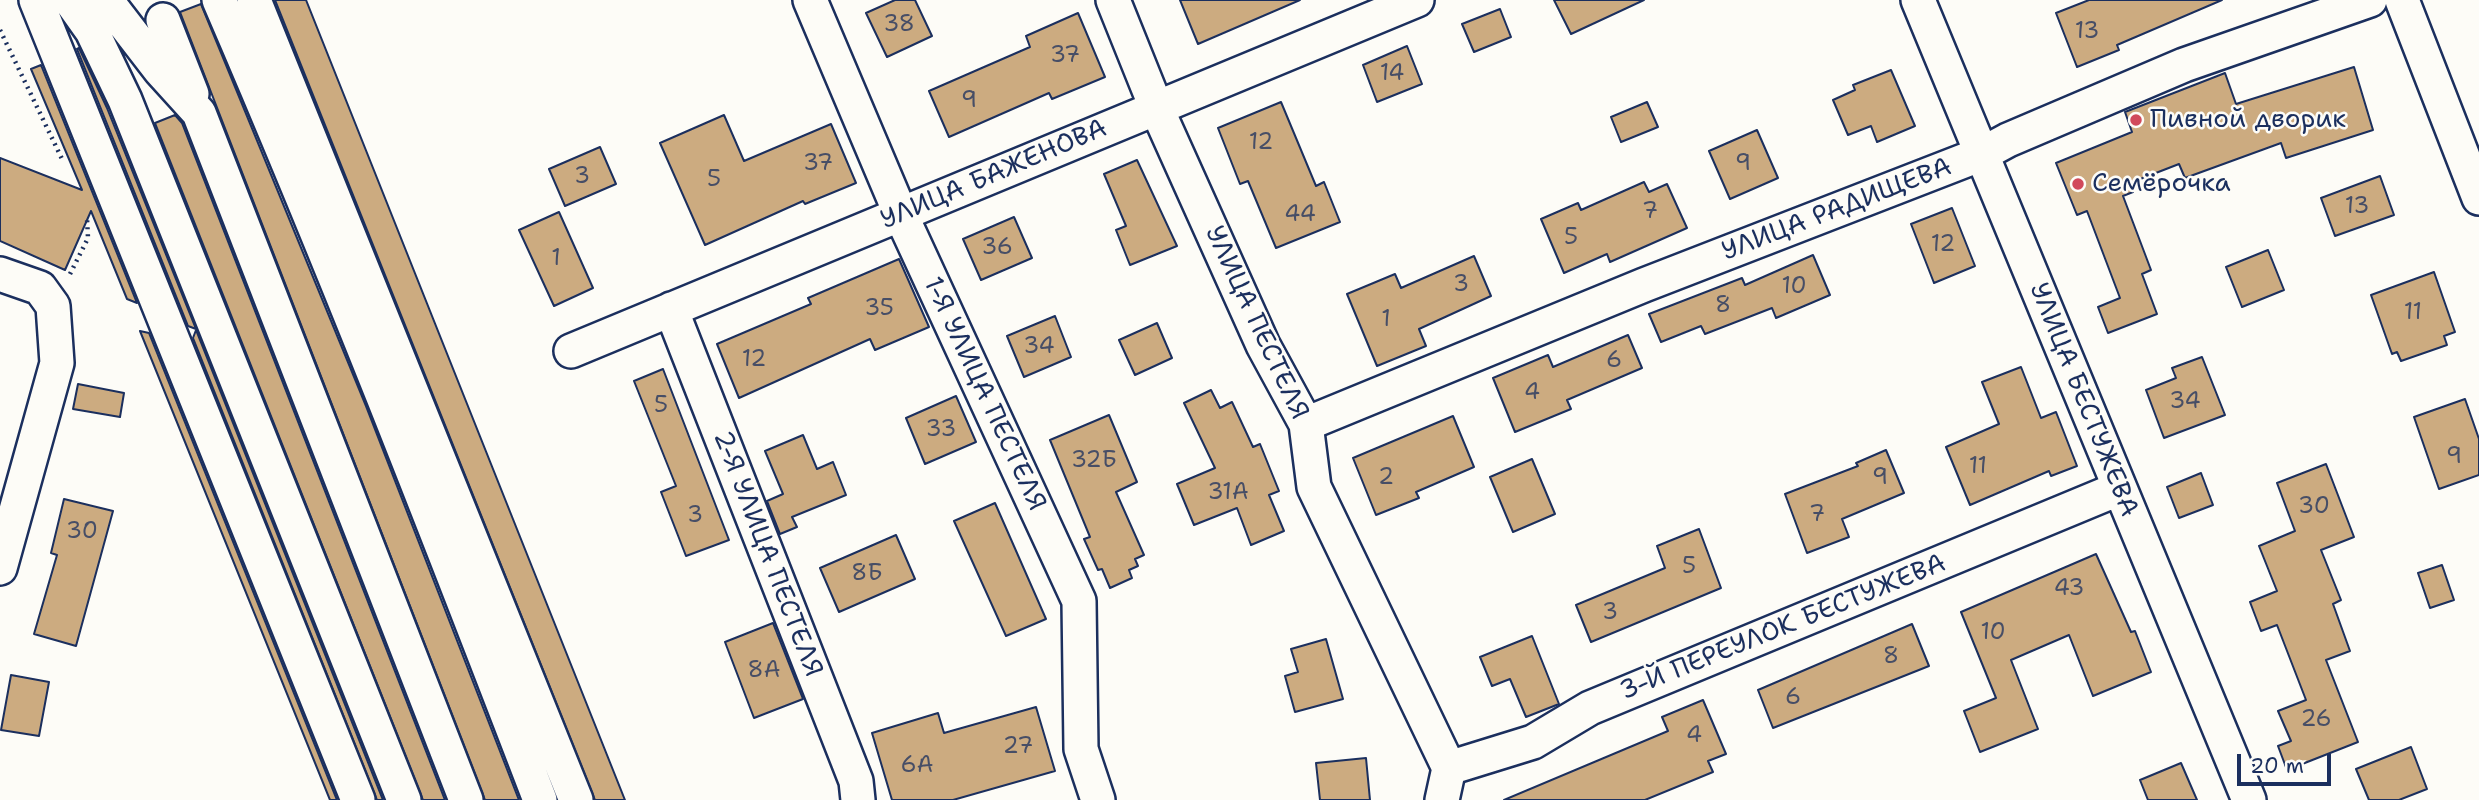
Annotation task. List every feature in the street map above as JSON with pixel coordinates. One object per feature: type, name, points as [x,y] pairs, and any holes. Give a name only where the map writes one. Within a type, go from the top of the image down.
[{"type":"street","points":[[36,0],[358,800]]},
{"type":"street","points":[[70,0],[92,31],[125,100],[404,800]]},
{"type":"street","points":[[106,0],[160,70],[199,113]]},
{"type":"street","points":[[219,0],[298,184],[540,800]]},
{"type":"street","points":[[254,0],[576,800]]},
{"type":"street","name":"1-Я УЛИЦА ПЕСТЕЛЯ","points":[[810,0],[901,215],[1079,600],[1081,749],[1098,800]]},
{"type":"street","name":"УЛИЦА ПЕСТЕЛЯ","points":[[1113,0],[1156,107],[1263,345],[1306,424],[1314,486],[1449,768]]},
{"type":"street","name":"УЛИЦА БАЖЕНОВА","points":[[570,351],[1417,0]]},
{"type":"street","name":"УЛИЦА БЕСТУЖЕВА","points":[[1918,0],[1984,153],[2118,489],[2249,800]]},
{"type":"street","name":"УЛИЦА РАДИЩЕВА","points":[[1306,424],[1644,285],[1984,153],[2008,140],[2184,65],[2370,0]]},
{"type":"street","points":[[2402,0],[2479,198]]},
{"type":"street","points":[[163,20],[466,800]]},
{"type":"street","points":[[0,274],[46,297],[57,363],[0,568]]},
{"type":"street","name":"2-Я УЛИЦА ПЕСТЕЛЯ","points":[[671,309],[856,781],[858,800]]},
{"type":"street","name":"3-Й ПЕРЕУЛОК БЕСТУЖЕВА","points":[[1449,768],[1533,742],[1590,708],[2118,489]]},
{"type":"street","points":[[1442,800],[1449,768]]},
{"type":"path","points":[[0,30],[68,172]]},
{"type":"path","points":[[46,297],[88,238],[87,215]]},
{"type":"building","points":[[275,0],[306,0],[625,800],[595,800]]},
{"type":"building","points":[[895,0],[915,0],[932,36],[887,57],[866,13]]},
{"type":"building","points":[[1180,0],[1300,0],[1198,44]]},
{"type":"building","points":[[1554,0],[1644,0],[1571,34]]},
{"type":"building","points":[[2089,0],[2222,0],[2117,45],[2119,50],[2077,67],[2056,13]]},
{"type":"building","points":[[201,4],[366,406],[519,800],[485,800],[180,12]]},
{"type":"building","points":[[1500,9],[1511,37],[1474,52],[1462,24]]},
{"type":"building","points":[[1078,13],[1105,77],[1052,99],[1049,93],[949,137],[929,91],[1030,47],[1026,36]]},
{"type":"building","points":[[1407,46],[1422,84],[1377,102],[1363,65]]},
{"type":"building","points":[[79,48],[107,108],[196,329],[188,326],[77,49]]},
{"type":"building","points":[[41,65],[137,303],[127,299],[91,211],[65,270],[0,241],[0,158],[82,190],[31,69]]},
{"type":"building","points":[[2354,67],[2373,130],[2286,158],[2281,143],[2185,178],[2179,164],[2130,183],[2133,192],[2123,196],[2151,270],[2142,274],[2157,314],[2108,333],[2098,307],[2120,298],[2087,211],[2077,215],[2056,163],[2132,132],[2125,112],[2225,73],[2236,104]]},
{"type":"building","points":[[1891,70],[1915,126],[1877,142],[1871,126],[1848,135],[1833,100],[1855,90],[1853,85]]},
{"type":"building","points":[[1281,102],[1316,186],[1324,182],[1340,222],[1276,248],[1248,181],[1240,184],[1218,128]]},
{"type":"building","points":[[1647,102],[1658,127],[1621,142],[1611,117]]},
{"type":"building","points":[[175,115],[182,123],[445,800],[423,800],[155,123]]},
{"type":"building","points":[[724,115],[744,161],[831,124],[856,183],[805,204],[803,201],[705,245],[660,143]]},
{"type":"building","points":[[1757,130],[1778,178],[1730,199],[1709,151]]},
{"type":"building","points":[[600,147],[616,184],[565,206],[549,169]]},
{"type":"building","points":[[1137,160],[1177,246],[1130,265],[1116,230],[1126,226],[1104,174]]},
{"type":"building","points":[[2380,176],[2394,215],[2335,236],[2321,198]]},
{"type":"building","points":[[1644,182],[1649,192],[1667,184],[1687,228],[1610,262],[1607,254],[1564,273],[1541,219],[1578,203],[1581,210]]},
{"type":"building","points":[[1952,208],[1975,266],[1934,283],[1911,224]]},
{"type":"building","points":[[559,212],[593,288],[554,306],[519,230]]},
{"type":"building","points":[[1014,217],[1032,258],[981,280],[963,239]]},
{"type":"building","points":[[2268,250],[2284,290],[2242,307],[2226,267]]},
{"type":"building","points":[[1813,255],[1830,295],[1776,318],[1772,308],[1705,334],[1701,326],[1661,342],[1649,314],[1742,278],[1745,285]]},
{"type":"building","points":[[1474,256],[1491,296],[1419,329],[1426,346],[1377,366],[1347,294],[1395,274],[1401,288]]},
{"type":"building","points":[[899,259],[929,327],[875,350],[870,339],[739,398],[717,344],[811,304],[808,298]]},
{"type":"building","points":[[2434,272],[2455,332],[2444,336],[2447,345],[2401,361],[2397,352],[2392,354],[2371,295]]},
{"type":"building","points":[[1055,316],[1071,357],[1024,377],[1007,336]]},
{"type":"building","points":[[1157,323],[1172,358],[1135,375],[1119,340]]},
{"type":"building","points":[[196,330],[383,800],[377,800],[193,338]]},
{"type":"building","points":[[140,331],[149,333],[337,800],[330,800]]},
{"type":"building","points":[[1628,335],[1642,368],[1567,400],[1571,409],[1515,432],[1493,378],[1548,355],[1553,367]]},
{"type":"building","points":[[2202,357],[2225,415],[2164,438],[2146,390],[2176,378],[2172,368]]},
{"type":"building","points":[[2021,367],[2041,418],[2056,412],[2077,466],[2051,476],[2049,471],[1970,505],[1946,447],[1999,424],[1982,382]]},
{"type":"building","points":[[663,369],[729,540],[686,556],[661,492],[676,486],[634,381]]},
{"type":"building","points":[[78,384],[124,393],[120,417],[73,409]]},
{"type":"building","points":[[1211,390],[1220,408],[1232,402],[1253,447],[1260,444],[1279,491],[1269,495],[1284,531],[1251,545],[1237,508],[1194,525],[1177,484],[1215,468],[1184,403]]},
{"type":"building","points":[[956,396],[976,442],[925,464],[906,418]]},
{"type":"building","points":[[2465,399],[2479,439],[2479,475],[2439,489],[2414,417]]},
{"type":"building","points":[[1109,415],[1137,482],[1116,492],[1144,555],[1135,559],[1138,566],[1129,570],[1132,578],[1110,588],[1102,569],[1098,570],[1084,539],[1090,537],[1050,440]]},
{"type":"building","points":[[1453,416],[1474,467],[1416,492],[1419,498],[1376,515],[1353,458]]},
{"type":"building","points":[[803,435],[817,469],[833,462],[846,495],[792,517],[797,527],[780,534],[767,501],[783,494],[765,451]]},
{"type":"building","points":[[1886,450],[1904,493],[1842,519],[1849,537],[1807,553],[1785,494],[1858,466],[1856,463]]},
{"type":"building","points":[[1532,459],[1555,514],[1513,532],[1490,477]]},
{"type":"building","points":[[2326,464],[2354,537],[2321,550],[2341,600],[2333,604],[2350,651],[2326,660],[2358,742],[2287,770],[2278,746],[2291,741],[2278,711],[2306,700],[2277,625],[2261,631],[2250,602],[2277,591],[2259,546],[2295,531],[2277,483]]},
{"type":"building","points":[[2201,473],[2213,505],[2179,518],[2167,487]]},
{"type":"building","points":[[64,499],[113,511],[76,646],[34,634],[57,555],[51,553]]},
{"type":"building","points":[[995,503],[1046,619],[1006,636],[954,521]]},
{"type":"building","points":[[1699,529],[1721,588],[1591,642],[1576,605],[1665,568],[1657,546]]},
{"type":"building","points":[[896,535],[915,579],[839,612],[820,568]]},
{"type":"building","points":[[2096,554],[2131,632],[2135,631],[2151,672],[2093,696],[2069,635],[2011,660],[2038,729],[1980,752],[1964,711],[1996,698],[1961,612]]},
{"type":"building","points":[[2442,565],[2454,600],[2430,608],[2418,573]]},
{"type":"building","points":[[773,623],[803,699],[754,718],[725,642]]},
{"type":"building","points":[[1912,624],[1929,666],[1773,728],[1758,690]]},
{"type":"building","points":[[1532,636],[1559,704],[1526,717],[1510,679],[1492,686],[1480,657]]},
{"type":"building","points":[[1326,639],[1343,699],[1295,712],[1285,676],[1298,672],[1291,649]]},
{"type":"building","points":[[11,675],[49,682],[39,736],[1,730]]},
{"type":"building","points":[[1703,700],[1726,754],[1708,761],[1713,772],[1645,800],[1504,800],[1668,731],[1662,717]]},
{"type":"building","points":[[1036,707],[1055,771],[953,800],[892,800],[872,733],[938,713],[944,733]]},
{"type":"building","points":[[2411,747],[2427,789],[2399,800],[2369,800],[2356,769]]},
{"type":"building","points":[[1366,758],[1370,800],[1320,800],[1316,763]]},
{"type":"building","points":[[2181,763],[2197,800],[2148,800],[2140,780]]},
{"type":"place","name":"Пивной дворик","points":[[2136,120]]},
{"type":"place","name":"Семёрочка","points":[[2078,184]]}]
